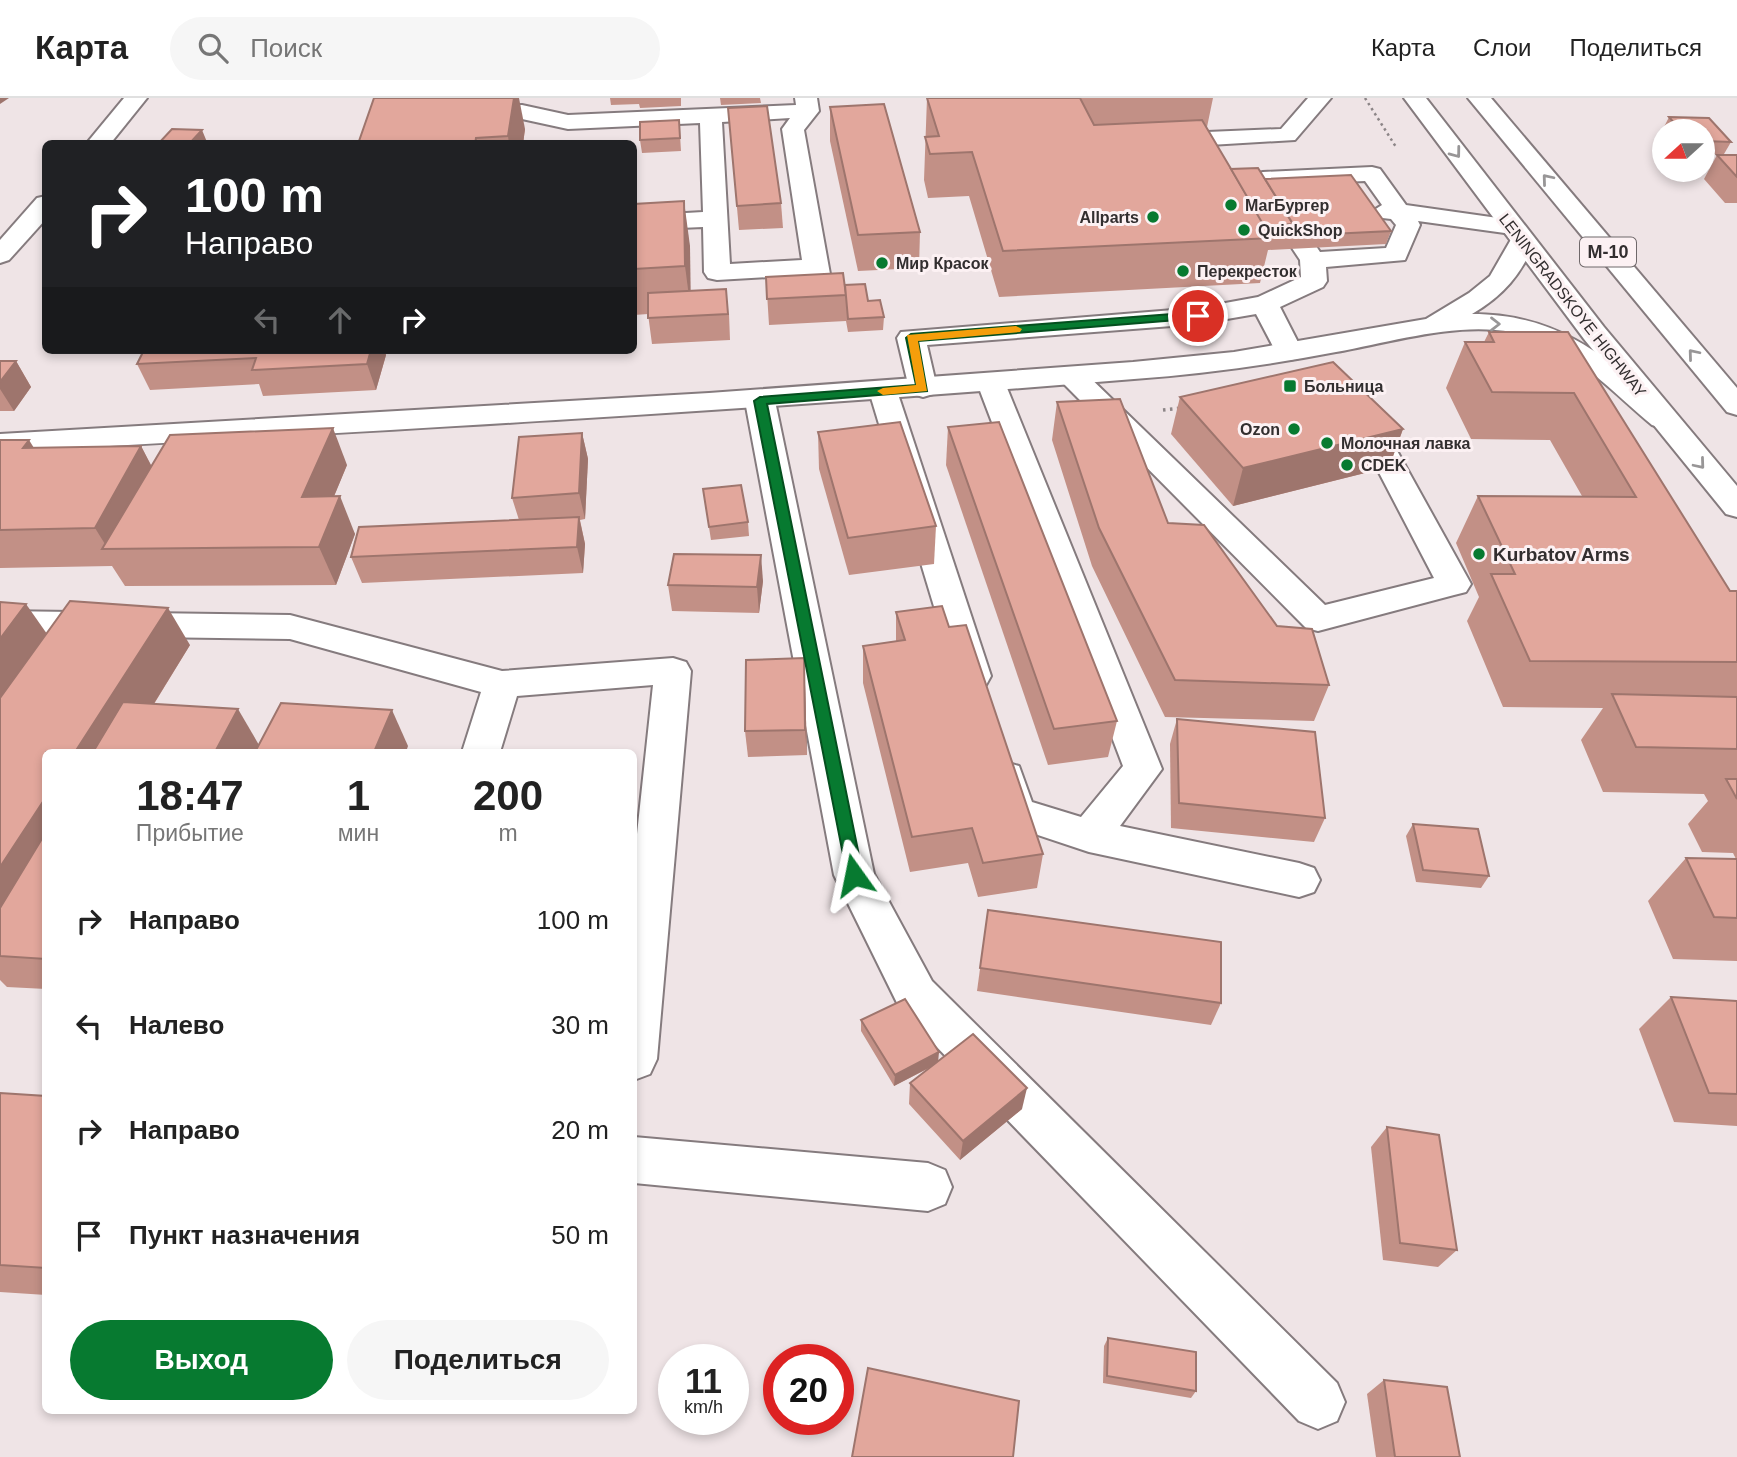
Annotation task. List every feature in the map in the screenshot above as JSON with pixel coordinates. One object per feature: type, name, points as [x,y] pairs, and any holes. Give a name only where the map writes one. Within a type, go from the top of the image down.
[{"type":"main road","points":[[100,140],[136,98]]},
{"type":"main road","name":"LENINGRADSKOYE HIGHWAY","points":[[1415,98],[1517,234],[1664,421],[1737,508]]},
{"type":"main road","name":"М-10","points":[[1479,98],[1737,406]]},
{"type":"main road","points":[[1287,135],[1308,102]]},
{"type":"main road","points":[[442,116],[522,112],[567,133],[703,110],[807,105]]},
{"type":"main road","points":[[703,110],[715,219],[717,272],[817,276],[793,129],[807,105]]},
{"type":"main road","points":[[1138,142],[1287,135]]},
{"type":"main road","points":[[1287,135],[1309,182],[1336,197]]},
{"type":"main road","points":[[923,388],[911,338],[1198,316],[1265,304],[1314,281],[1309,254],[1347,258],[1396,256],[1408,225],[1371,174],[1309,182],[1263,179],[1270,191]]},
{"type":"main road","points":[[0,255],[42,207]]},
{"type":"main road","points":[[1377,256],[1359,224],[1399,211],[1517,234],[1515,263],[1504,279],[1484,296],[1426,328]]},
{"type":"main road","points":[[637,223],[715,219]]},
{"type":"main road","points":[[1332,236],[1347,258]]},
{"type":"main road","points":[[1265,304],[1289,352]]},
{"type":"main road","points":[[0,443],[760,401],[991,383],[1187,367],[1426,328],[1512,324],[1552,335],[1577,349],[1664,421]]},
{"type":"main road","points":[[1072,376],[1318,619],[1454,584],[1349,387]]},
{"type":"main road","points":[[991,383],[1143,769],[1089,836]]},
{"type":"main road","points":[[883,391],[983,707]]},
{"type":"main road","points":[[760,401],[854,875],[916,995],[1318,1402]]},
{"type":"main road","points":[[0,623],[290,627],[502,684],[673,671],[637,1029]]},
{"type":"main road","points":[[482,749],[502,684]]},
{"type":"main road","points":[[995,746],[1016,812],[1089,836],[1299,880]]},
{"type":"main road","points":[[637,1160],[928,1187]]},
{"type":"path","points":[[1114,416],[1183,408]]},
{"type":"building","points":[[374,98],[514,98],[508,136],[476,140],[359,140]]},
{"type":"building","points":[[927,98],[1080,98],[1094,125],[1202,120],[1272,238],[1003,251],[972,152],[930,154],[925,137],[939,136]]},
{"type":"building","points":[[884,104],[920,232],[858,235],[830,107]]},
{"type":"building","points":[[767,106],[781,203],[737,206],[728,108]]},
{"type":"building","points":[[1669,117],[1710,119],[1671,119]]},
{"type":"building","points":[[679,120],[680,138],[640,140],[640,122]]},
{"type":"building","points":[[1715,125],[1731,142],[1715,141]]},
{"type":"building","points":[[172,129],[202,130],[193,140],[162,140]]},
{"type":"building","points":[[1717,155],[1737,155],[1737,177]]},
{"type":"building","points":[[1258,168],[1293,224],[1264,226],[1231,169]]},
{"type":"building","points":[[1351,175],[1391,231],[1290,236],[1293,224],[1265,179]]},
{"type":"building","points":[[684,201],[685,266],[637,269],[637,204]]},
{"type":"building","points":[[843,273],[846,295],[767,299],[766,277]]},
{"type":"building","points":[[865,284],[868,301],[880,300],[884,317],[848,319],[845,285]]},
{"type":"building","points":[[726,289],[728,314],[648,318],[648,293]]},
{"type":"building","points":[[1489,332],[1568,332],[1730,591],[1737,591],[1737,662],[1530,661],[1491,574],[1515,574],[1478,496],[1636,497],[1574,393],[1492,392],[1465,342],[1494,342]]},
{"type":"building","points":[[142,354],[370,354],[367,364],[252,370],[256,358],[137,364]]},
{"type":"building","points":[[0,361],[16,361],[0,382]]},
{"type":"building","points":[[1333,362],[1403,429],[1243,468],[1180,397]]},
{"type":"building","points":[[1120,399],[1168,523],[1204,525],[1277,626],[1312,629],[1329,685],[1175,680],[1099,528],[1057,402]]},
{"type":"building","points":[[900,422],[936,526],[848,538],[818,432]]},
{"type":"building","points":[[999,422],[1117,721],[1054,729],[948,427]]},
{"type":"building","points":[[333,428],[302,497],[340,496],[319,547],[102,549],[170,435]]},
{"type":"building","points":[[582,433],[579,493],[512,498],[519,437]]},
{"type":"building","points":[[0,440],[29,440],[23,448],[141,446],[95,528],[0,530]]},
{"type":"building","points":[[741,485],[748,522],[709,527],[703,489]]},
{"type":"building","points":[[579,517],[577,547],[351,557],[359,527]]},
{"type":"building","points":[[674,554],[761,555],[757,587],[668,585]]},
{"type":"building","points":[[70,601],[168,608],[77,749],[42,749],[42,803],[0,867],[0,698]]},
{"type":"building","points":[[0,602],[26,604],[0,639]]},
{"type":"building","points":[[942,606],[949,627],[966,625],[1043,854],[983,863],[972,828],[912,837],[863,646],[905,640],[896,612]]},
{"type":"building","points":[[804,658],[805,730],[745,731],[746,660]]},
{"type":"building","points":[[1612,694],[1737,697],[1737,749],[1636,747]]},
{"type":"building","points":[[123,702],[238,709],[217,749],[95,749]]},
{"type":"building","points":[[281,703],[392,710],[375,749],[257,749]]},
{"type":"building","points":[[1177,719],[1315,732],[1325,818],[1179,803]]},
{"type":"building","points":[[1726,779],[1737,779],[1737,799]]},
{"type":"building","points":[[1413,824],[1478,829],[1489,876],[1423,870]]},
{"type":"building","points":[[42,839],[42,959],[0,956],[0,908]]},
{"type":"building","points":[[1686,858],[1737,859],[1737,918],[1714,917]]},
{"type":"building","points":[[988,910],[1221,942],[1221,1003],[980,968]]},
{"type":"building","points":[[1671,997],[1737,1001],[1737,1094],[1709,1093]]},
{"type":"building","points":[[905,999],[939,1052],[895,1075],[861,1020]]},
{"type":"building","points":[[973,1034],[1027,1088],[963,1141],[910,1083]]},
{"type":"building","points":[[0,1093],[42,1096],[42,1268],[0,1265]]},
{"type":"building","points":[[1387,1127],[1439,1135],[1457,1250],[1400,1243]]},
{"type":"building","points":[[1108,1338],[1196,1352],[1196,1391],[1107,1376]]},
{"type":"building","points":[[868,1368],[1019,1401],[1013,1457],[852,1457]]},
{"type":"building","points":[[1384,1380],[1447,1387],[1460,1457],[1395,1457]]},
{"type":"slow traffic","points":[[883,391],[923,388],[911,338],[1016,329]]},
{"type":"place","name":"МагБургер","points":[[1231,205]]},
{"type":"place","name":"Allparts","points":[[1153,217]]},
{"type":"place","name":"QuickShop","points":[[1244,230]]},
{"type":"place","name":"Мир Красок","points":[[882,263]]},
{"type":"place","name":"Перекресток","points":[[1183,271]]},
{"type":"place","name":"Больница","points":[[1290,386]]},
{"type":"place","name":"Ozon","points":[[1294,429]]},
{"type":"place","name":"Молочная лавка","points":[[1327,443]]},
{"type":"place","name":"CDEK","points":[[1347,465]]},
{"type":"place","name":"Kurbatov Arms","points":[[1479,554]]},
{"type":"route","points":[[854,875],[760,401],[923,388],[911,338],[1198,316]]}]
